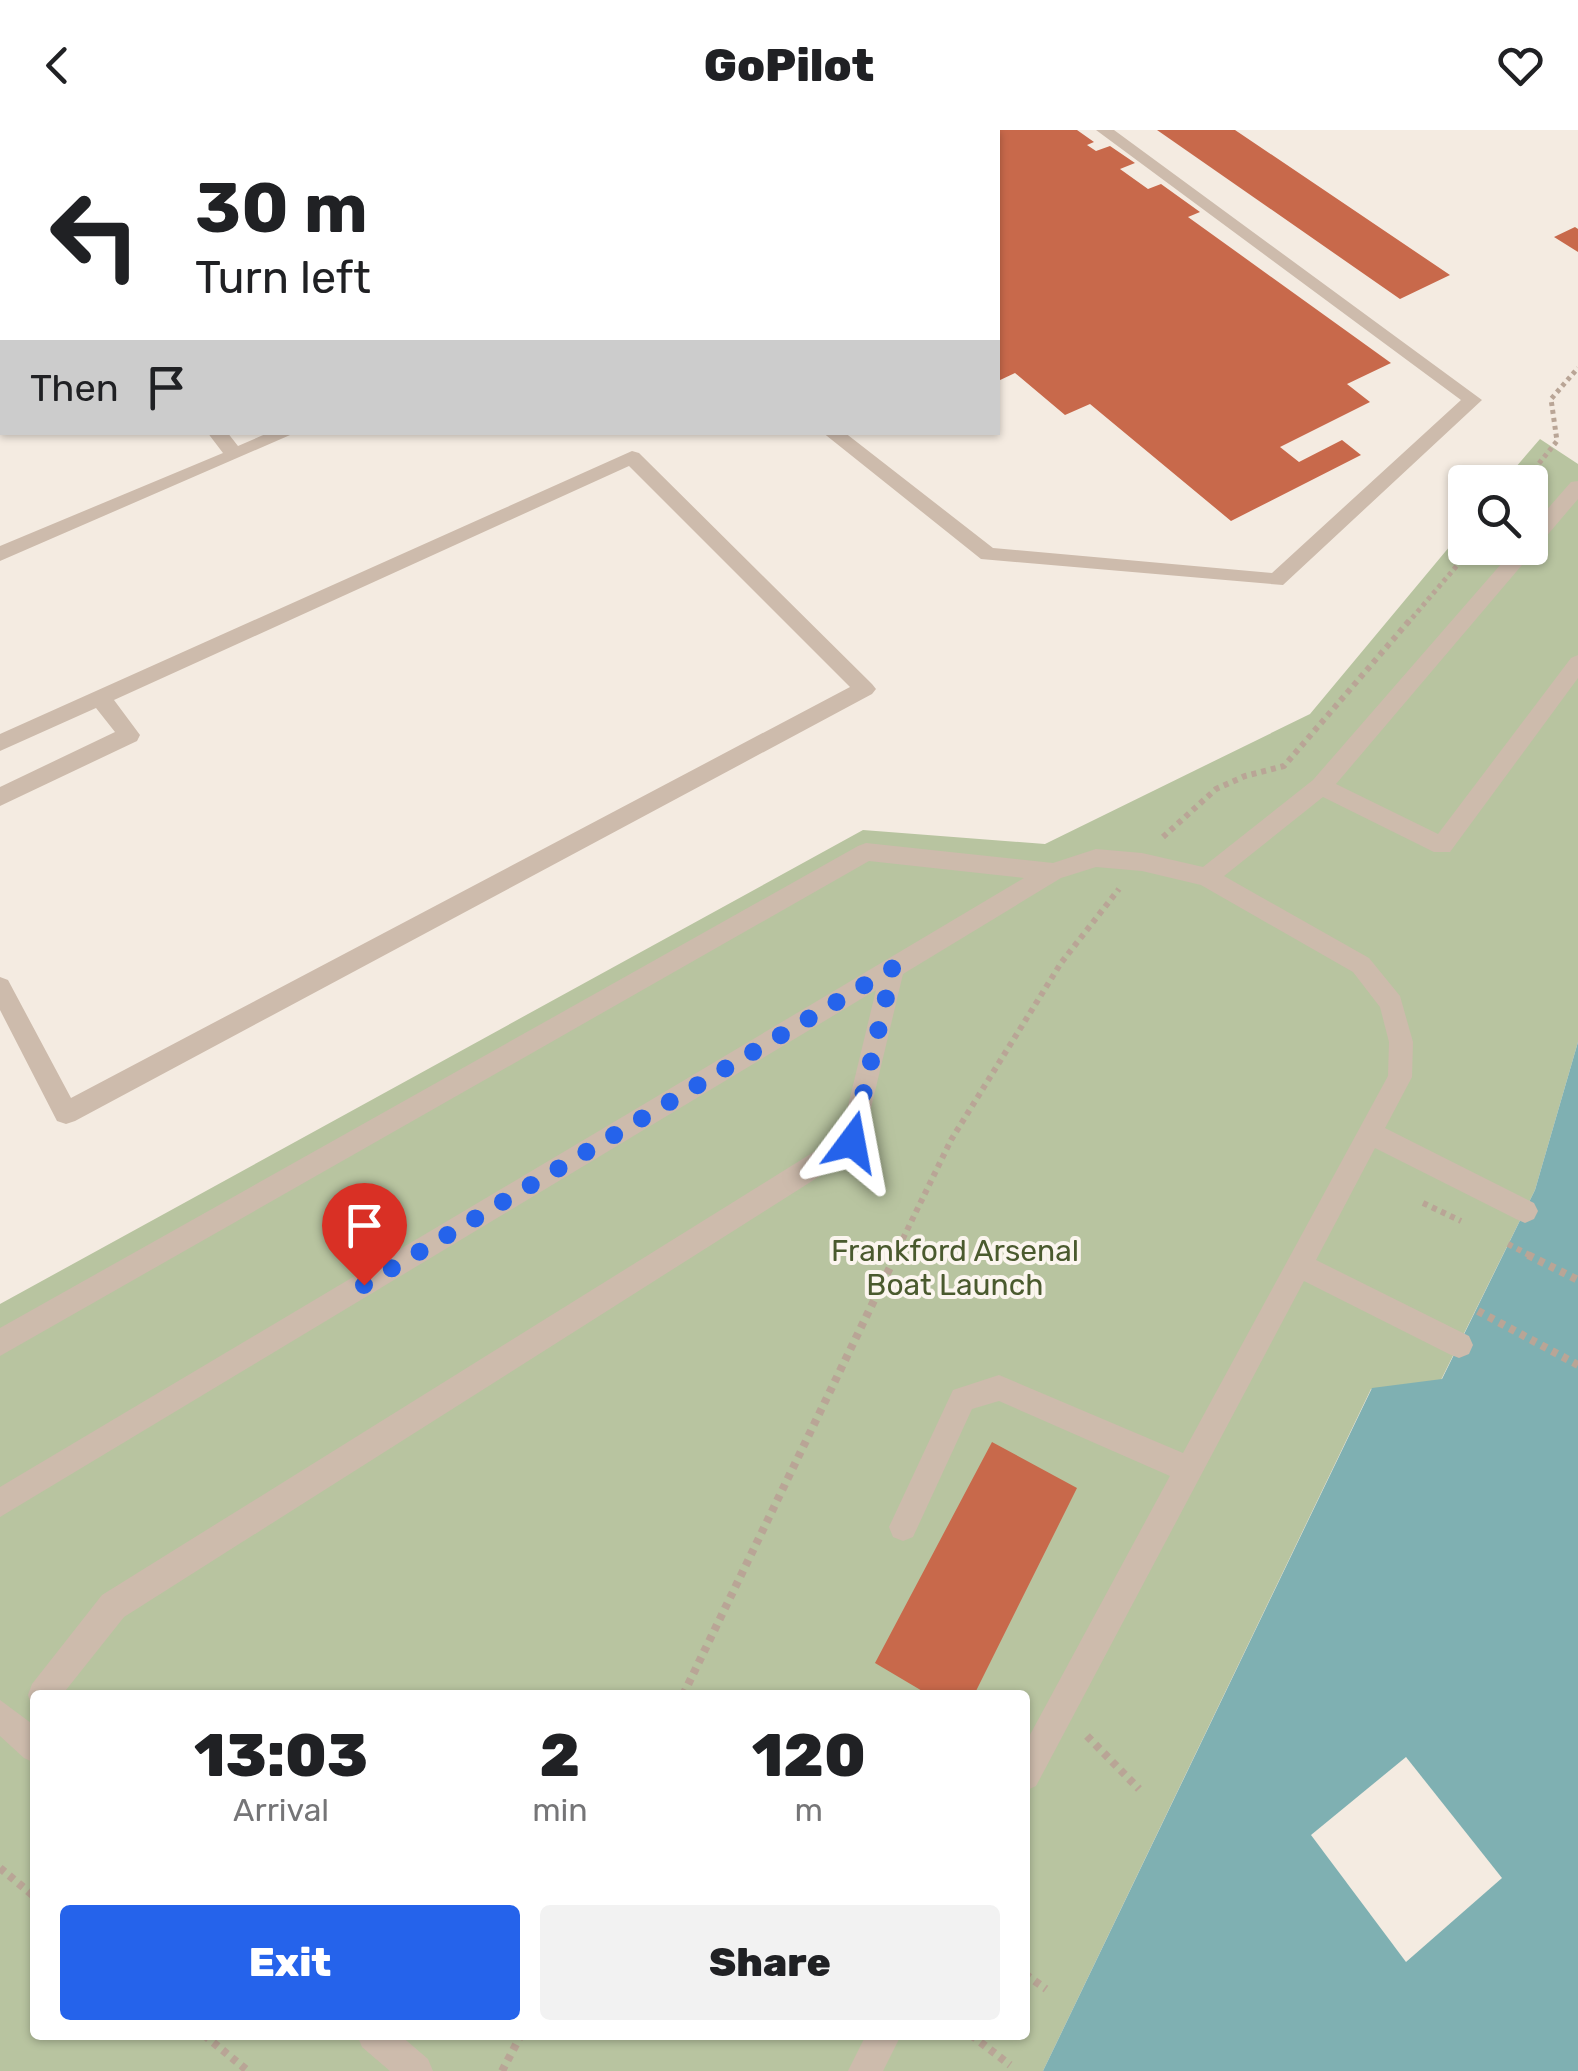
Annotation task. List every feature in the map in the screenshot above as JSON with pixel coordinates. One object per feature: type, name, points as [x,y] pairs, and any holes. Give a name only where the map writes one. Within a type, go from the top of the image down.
[{"type":"lane","points":[[835,435],[988,554],[1276,580],[1473,400],[1104,130]]},
{"type":"lane","points":[[218,435],[235,455]]},
{"type":"lane","points":[[0,554],[281,435]]},
{"type":"lane","points":[[0,743],[632,457],[865,689],[66,1113],[0,986]]},
{"type":"lane","points":[[1548,521],[1578,486]]},
{"type":"lane","points":[[1207,877],[1320,786],[1511,565]]},
{"type":"lane","points":[[1320,786],[1442,846],[1578,663]]},
{"type":"lane","points":[[0,797],[128,735],[100,698]]},
{"type":"lane","points":[[0,1343],[866,852],[1053,872]]},
{"type":"lane","points":[[0,1503],[1053,872],[1096,858],[1142,862],[1207,877],[1361,965],[1391,1003],[1401,1042],[1400,1076],[1030,1766]]},
{"type":"lane","points":[[47,1690],[113,1606],[852,1142],[893,968]]},
{"type":"lane","points":[[1370,1133],[1525,1211]]},
{"type":"lane","points":[[1300,1266],[1460,1344]]},
{"type":"lane","points":[[903,1527],[963,1398],[999,1388],[1190,1470]]},
{"type":"lane","points":[[380,2040],[416,2071]]},
{"type":"lane","points":[[865,2071],[881,2040]]},
{"type":"path","points":[[1538,465],[1557,441],[1551,398],[1578,368]]},
{"type":"path","points":[[1164,836],[1198,799],[1239,775],[1284,766],[1457,565]]},
{"type":"path","points":[[685,1690],[952,1140],[1061,963],[1123,884]]},
{"type":"path","points":[[1567,1274],[1578,1280]]},
{"type":"path","points":[[1538,1343],[1578,1365]]},
{"type":"path","points":[[1061,1709],[1139,1789]]},
{"type":"path","points":[[0,1868],[30,1893]]},
{"type":"path","points":[[1030,1978],[1046,1989]]},
{"type":"path","points":[[210,2040],[248,2071]]},
{"type":"path","points":[[502,2071],[518,2040]]},
{"type":"path","points":[[978,2040],[1010,2065]]},
{"type":"green space","name":"Frankford Arsenal Boat Launch","points":[[1540,439],[1578,464],[1578,1042],[1535,1190],[1441,1380],[1371,1389],[1043,2071],[0,2071],[0,1304],[863,830],[1045,844],[1310,714],[1448,548],[1448,565],[1548,565],[1548,465],[1518,465]]},
{"type":"water","points":[[1578,1042],[1578,2071],[1043,2071],[1372,1388],[1442,1379],[1535,1190]]},
{"type":"pier","points":[[1406,1757],[1502,1878],[1406,1962],[1311,1835]]},
{"type":"building","points":[[1000,130],[1077,130],[1094,142],[1087,145],[1096,151],[1110,146],[1135,163],[1120,169],[1148,189],[1161,184],[1200,212],[1188,217],[1391,363],[1347,384],[1370,402],[1280,447],[1299,462],[1342,440],[1361,455],[1231,521],[1090,404],[1065,415],[1015,373],[1000,380]]},
{"type":"building","points":[[1157,130],[1235,130],[1450,275],[1400,299]]},
{"type":"building","points":[[1578,229],[1578,252],[1554,237]]},
{"type":"building","points":[[992,1442],[1077,1488],[976,1690],[921,1690],[875,1663]]},
{"type":"route","points":[[364,1285],[893,968],[852,1142]]}]
